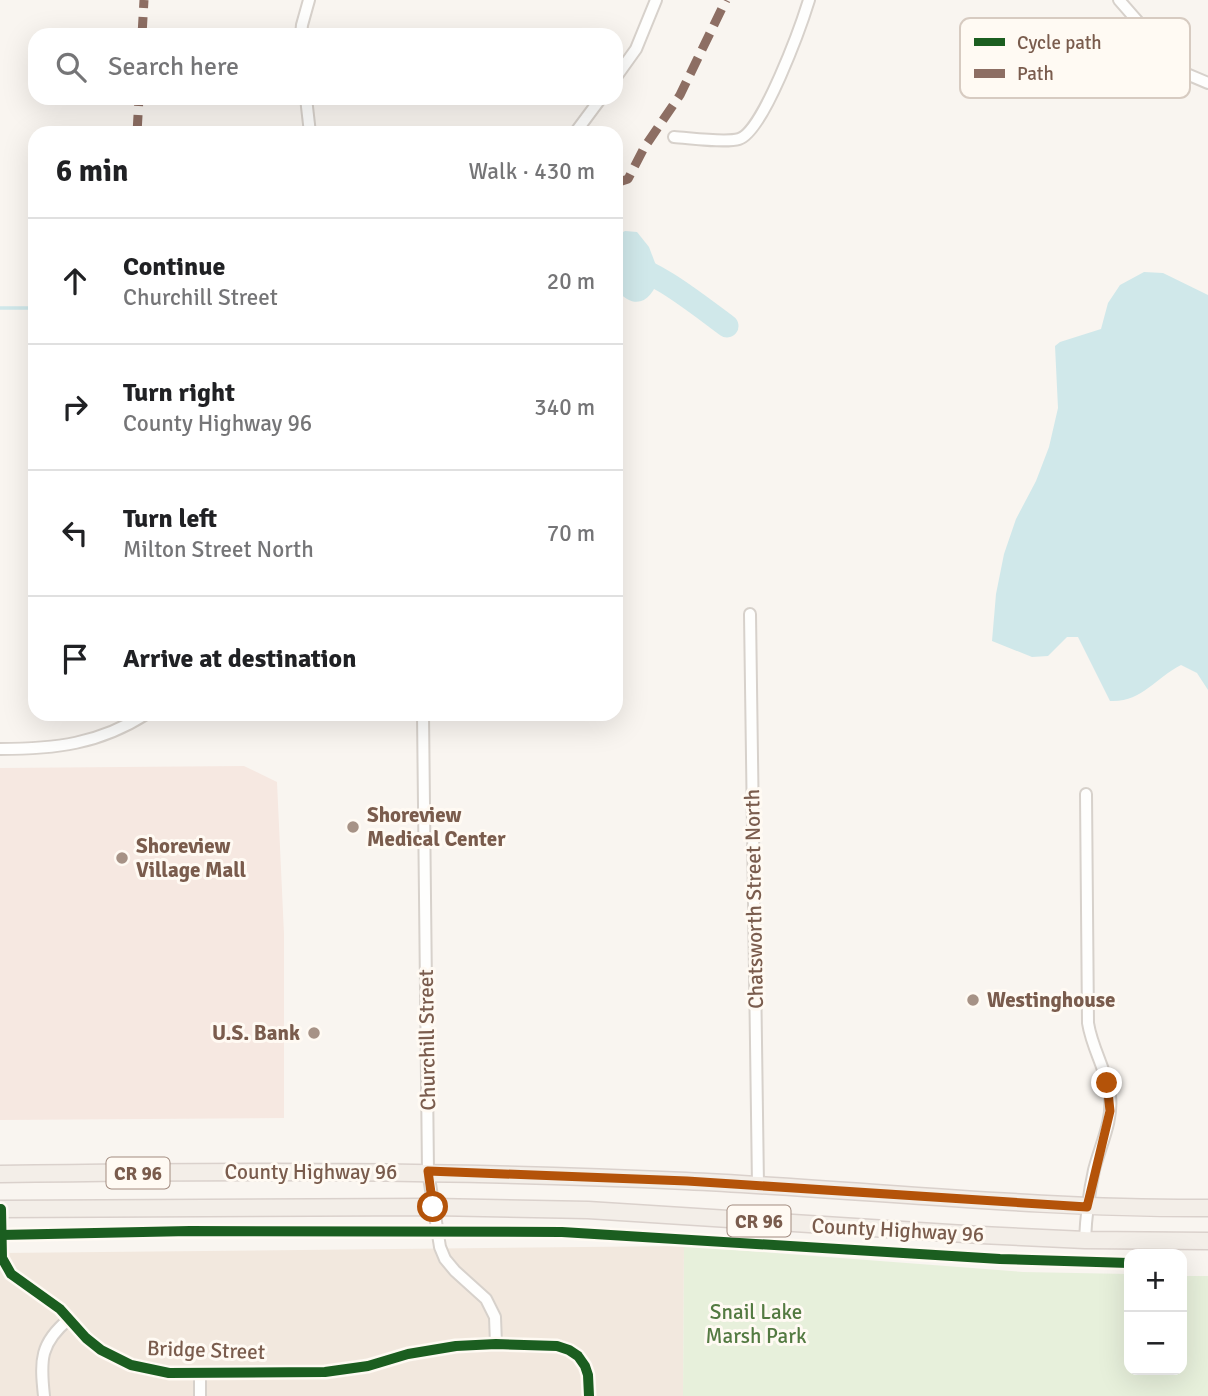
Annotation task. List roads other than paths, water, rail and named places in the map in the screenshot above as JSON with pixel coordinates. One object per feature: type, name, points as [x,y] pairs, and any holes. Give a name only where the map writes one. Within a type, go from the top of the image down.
[{"type":"main road","name":"County Highway 96","points":[[0,1174],[428,1171],[758,1185],[1087,1207],[1208,1208]]},
{"type":"main road","name":"County Highway 96","points":[[1,1209],[433,1207],[588,1210],[870,1230],[1085,1240],[1208,1241]]},
{"type":"street","points":[[302,28],[309,0]]},
{"type":"street","points":[[623,67],[636,49],[656,0]]},
{"type":"street","points":[[674,137],[739,139],[751,132],[799,33],[809,0]]},
{"type":"street","points":[[1119,0],[1135,18]]},
{"type":"street","points":[[1190,75],[1208,83]]},
{"type":"street","points":[[307,105],[309,126]]},
{"type":"street","points":[[580,126],[596,105]]},
{"type":"street","name":"Chatsworth Street North","points":[[750,614],[758,1185]]},
{"type":"street","points":[[0,749],[60,747],[88,741],[133,721]]},
{"type":"street","name":"Churchill Street","points":[[423,721],[428,1171],[440,1247],[445,1259],[455,1271],[486,1299],[495,1317],[496,1344]]},
{"type":"street","points":[[1085,1240],[1087,1207],[1095,1165],[1105,1135],[1110,1097],[1087,1023],[1086,794]]},
{"type":"street","name":"Bridge Street","points":[[1,1209],[2,1258],[11,1273],[38,1292],[101,1350],[131,1365],[169,1373],[325,1372],[368,1366],[408,1354],[456,1346],[496,1344]]},
{"type":"street","points":[[44,1396],[41,1366],[43,1353],[57,1330],[69,1319]]},
{"type":"street","points":[[496,1344],[557,1346],[569,1350],[578,1356],[585,1366],[589,1396]]},
{"type":"street","points":[[200,1373],[200,1396]]},
{"type":"water","points":[[623,232],[637,232],[649,247],[660,276],[652,292],[642,301],[630,301],[623,296]]},
{"type":"water","points":[[1144,272],[1163,273],[1208,295],[1208,690],[1197,673],[1181,665],[1139,694],[1121,701],[1110,701],[1078,637],[1067,637],[1048,656],[1032,657],[992,641],[996,594],[1004,554],[1016,519],[1036,481],[1049,447],[1058,408],[1055,346],[1101,329],[1108,303],[1120,285]]},
{"type":"waterway","points":[[623,262],[660,279],[727,326]]},
{"type":"waterway","points":[[0,308],[28,308]]},
{"type":"place","name":"Shoreview Medical Center","points":[[353,827]]},
{"type":"place","name":"Shoreview Village Mall","points":[[122,858]]},
{"type":"place","name":"Westinghouse","points":[[973,1000]]},
{"type":"place","name":"U.S. Bank","points":[[314,1033]]},
{"type":"park label","name":"Snail Lake Marsh Park","points":[[756,1324]]}]
